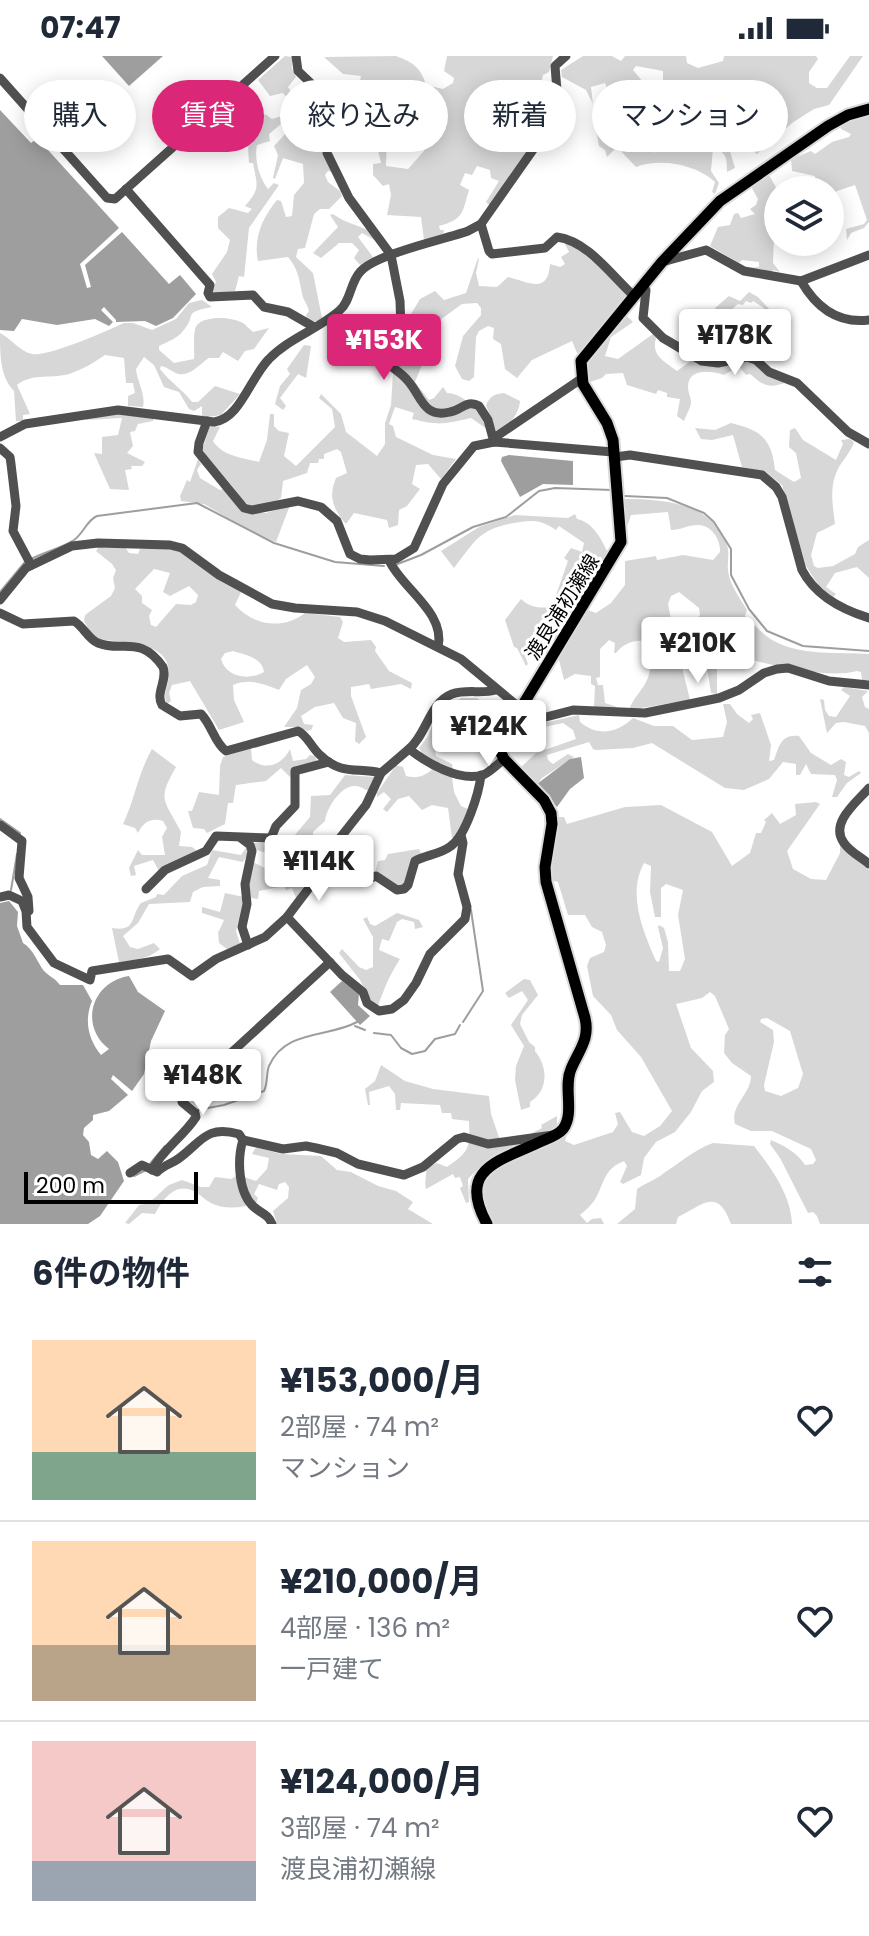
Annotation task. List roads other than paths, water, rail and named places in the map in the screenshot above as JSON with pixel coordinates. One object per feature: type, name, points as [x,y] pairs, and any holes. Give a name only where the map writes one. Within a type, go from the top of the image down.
[{"type":"main road","points":[[581,379],[579,367],[584,354],[709,212],[737,188],[828,126],[869,109]]},
{"type":"main road","name":"渡良浦初瀬線","points":[[504,759],[500,745],[520,708],[619,548],[621,531],[614,454],[607,423],[581,379]]},
{"type":"main road","points":[[487,1224],[476,1185],[479,1176],[490,1167],[556,1135],[565,1126],[568,1118],[568,1076],[584,1044],[587,1027],[548,891],[545,867],[552,829],[551,813],[544,800],[504,759]]},
{"type":"street","points":[[0,78],[107,198],[115,199],[275,56]]},
{"type":"street","points":[[296,56],[298,71],[318,90],[330,111],[327,153],[349,198],[391,255],[401,329],[390,342],[389,364],[410,382],[427,408],[447,413],[476,404],[488,420],[494,440]]},
{"type":"street","points":[[0,437],[25,424],[118,410],[207,421],[220,421],[231,415],[268,359],[341,309],[360,271],[391,255],[481,224],[554,120],[558,103],[555,66],[566,56]]},
{"type":"street","points":[[126,189],[210,285],[210,297],[253,295],[264,307],[288,312],[314,327]]},
{"type":"street","points":[[481,224],[492,254],[545,248],[557,237],[570,240],[638,291],[646,290],[643,318],[663,338],[696,359],[709,363],[747,357],[756,360],[769,372],[797,383],[848,432],[869,444]]},
{"type":"street","points":[[662,262],[706,250],[744,271],[801,281],[869,255]]},
{"type":"street","points":[[801,281],[814,302],[824,310],[851,320],[869,320]]},
{"type":"street","points":[[207,421],[198,452],[244,508],[252,510],[298,501],[311,503],[333,515],[350,554],[360,559],[389,560],[404,556],[414,548],[443,484],[469,450],[494,440],[581,379]]},
{"type":"street","points":[[494,440],[630,455],[762,475],[779,490],[807,579],[818,591],[846,610],[869,618]]},
{"type":"street","points":[[0,448],[10,457],[16,506],[12,526],[29,562]]},
{"type":"street","points":[[0,600],[29,562],[81,544],[170,545],[182,548],[219,575],[272,604],[371,616],[438,647],[461,659],[520,708]]},
{"type":"street","points":[[389,560],[393,569],[429,611],[438,635],[438,647]]},
{"type":"street","points":[[0,613],[23,624],[74,621],[97,642],[141,648],[163,667],[165,676],[159,701],[162,705],[180,716],[201,714],[226,751],[298,731],[329,762],[359,773],[381,773]]},
{"type":"street","points":[[512,723],[515,725],[573,710],[635,714],[728,696],[764,673],[777,669],[788,668],[829,681],[869,685]]},
{"type":"street","points":[[0,897],[9,895],[19,898],[25,907],[27,927],[54,963],[90,980],[92,971],[168,959],[192,976],[207,964],[274,931],[287,917],[374,791],[381,773],[421,737],[433,711],[445,698],[460,692],[496,690]]},
{"type":"street","points":[[409,749],[455,773],[481,775],[504,759]]},
{"type":"street","points":[[146,889],[165,870],[206,851],[216,836],[271,838],[276,826],[295,806],[295,771],[329,762]]},
{"type":"street","points":[[321,870],[335,867],[351,879],[360,881],[376,876],[400,891],[408,885],[415,861],[447,849],[461,835],[476,798],[481,775]]},
{"type":"street","points":[[869,788],[839,828],[843,842],[869,864]]},
{"type":"street","points":[[0,825],[23,843],[19,878],[29,904],[26,917]]},
{"type":"street","points":[[287,917],[363,992],[367,1003],[376,1010],[392,1009],[404,1000],[416,983],[430,954],[465,919],[467,907],[458,874],[463,843],[461,835]]},
{"type":"street","points":[[239,837],[250,845],[252,851],[245,884],[247,904],[242,927],[248,945]]},
{"type":"street","points":[[152,1170],[161,1153],[196,1117],[182,1102],[184,1096],[330,962]]},
{"type":"street","points":[[130,1173],[142,1165],[157,1172],[210,1132],[234,1132],[243,1140],[241,1165],[244,1191],[251,1204],[269,1217],[272,1224]]},
{"type":"street","points":[[243,1140],[283,1149],[316,1148],[337,1153],[358,1164],[404,1175],[423,1167],[457,1139],[464,1137],[488,1144],[556,1135]]},
{"type":"waterway","points":[[395,565],[473,527],[506,517],[539,491],[555,488],[612,490]]},
{"type":"waterway","points":[[625,496],[667,498],[704,513],[714,522],[731,549],[731,575],[749,609],[767,631],[803,646],[869,651]]},
{"type":"waterway","points":[[31,559],[74,540],[97,516],[197,503],[274,543],[335,562],[384,566]]},
{"type":"waterway","points":[[0,592],[25,562]]},
{"type":"waterway","points":[[0,819],[19,835]]},
{"type":"waterway","points":[[11,890],[17,854]]},
{"type":"waterway","points":[[463,1022],[483,991],[471,910]]},
{"type":"waterway","points":[[197,1110],[224,1105],[264,1091],[269,1066],[285,1046],[357,1022]]},
{"type":"waterway","points":[[374,1033],[391,1035],[401,1048],[412,1054],[425,1051],[435,1039],[455,1034],[460,1025]]},
{"type":"waterway","points":[[355,1026],[365,1030]]},
{"type":"waterway","points":[[149,1165],[165,1146]]},
{"type":"waterway","points":[[134,1176],[146,1170]]}]
